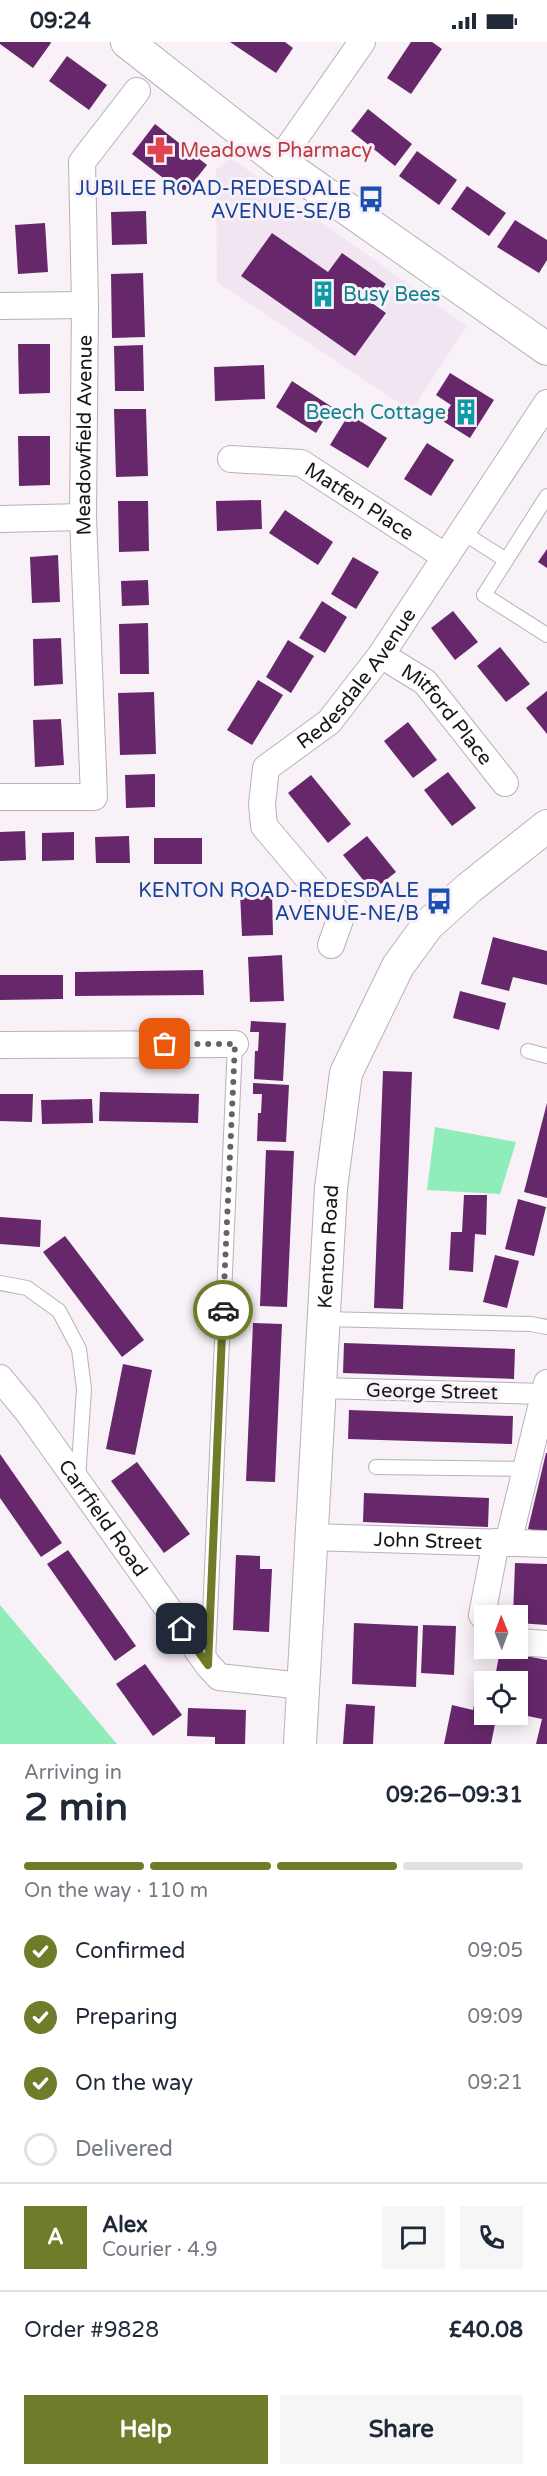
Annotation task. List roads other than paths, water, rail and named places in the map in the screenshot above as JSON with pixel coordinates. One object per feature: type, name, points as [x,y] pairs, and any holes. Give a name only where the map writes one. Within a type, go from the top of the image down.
[{"type":"street","points":[[127,42],[279,161],[547,350]]},
{"type":"street","points":[[279,161],[362,42]]},
{"type":"street","name":"Meadowfield Avenue","points":[[0,797],[94,797],[83,517],[85,305],[82,162],[137,91]]},
{"type":"street","points":[[0,306],[85,305]]},
{"type":"street","name":"Redesdale Avenue","points":[[331,945],[341,917],[264,826],[262,804],[266,768],[329,722],[381,655],[547,403]]},
{"type":"street","name":"Matfen Place","points":[[231,459],[301,463],[446,557]]},
{"type":"street","points":[[0,519],[83,517]]},
{"type":"street","name":"Mitford Place","points":[[381,655],[425,682],[505,783]]},
{"type":"street","name":"Kenton Road","points":[[300,1744],[331,1188],[346,1073],[398,966],[428,925],[468,888],[547,826]]},
{"type":"street","points":[[0,1045],[235,1044]]},
{"type":"street","name":"Carrfield Road","points":[[0,1378],[28,1412],[208,1665],[219,1677],[303,1686]]},
{"type":"street","name":"George Street","points":[[319,1388],[546,1388]]},
{"type":"street","points":[[485,1605],[546,1388]]},
{"type":"street","name":"John Street","points":[[310,1537],[547,1544]]},
{"type":"street","points":[[528,1643],[547,1644]]},
{"type":"lane","points":[[547,496],[484,596],[547,635]]},
{"type":"lane","points":[[462,532],[506,560]]},
{"type":"lane","points":[[208,1665],[235,1044]]},
{"type":"lane","points":[[528,1051],[547,1056]]},
{"type":"lane","points":[[0,1283],[27,1288],[59,1311],[80,1349],[84,1389],[77,1482]]},
{"type":"lane","points":[[323,1319],[531,1324],[547,1327]]},
{"type":"lane","points":[[376,1467],[524,1469]]},
{"type":"place","name":"Meadows Pharmacy","points":[[160,150]]},
{"type":"place","name":"JUBILEE ROAD-REDESDALE AVENUE-SE/B","points":[[371,199]]},
{"type":"place","name":"Busy Bees","points":[[323,294]]},
{"type":"place","name":"Beech Cottage","points":[[466,412]]},
{"type":"place","name":"KENTON ROAD-REDESDALE AVENUE-NE/B","points":[[439,901]]}]
